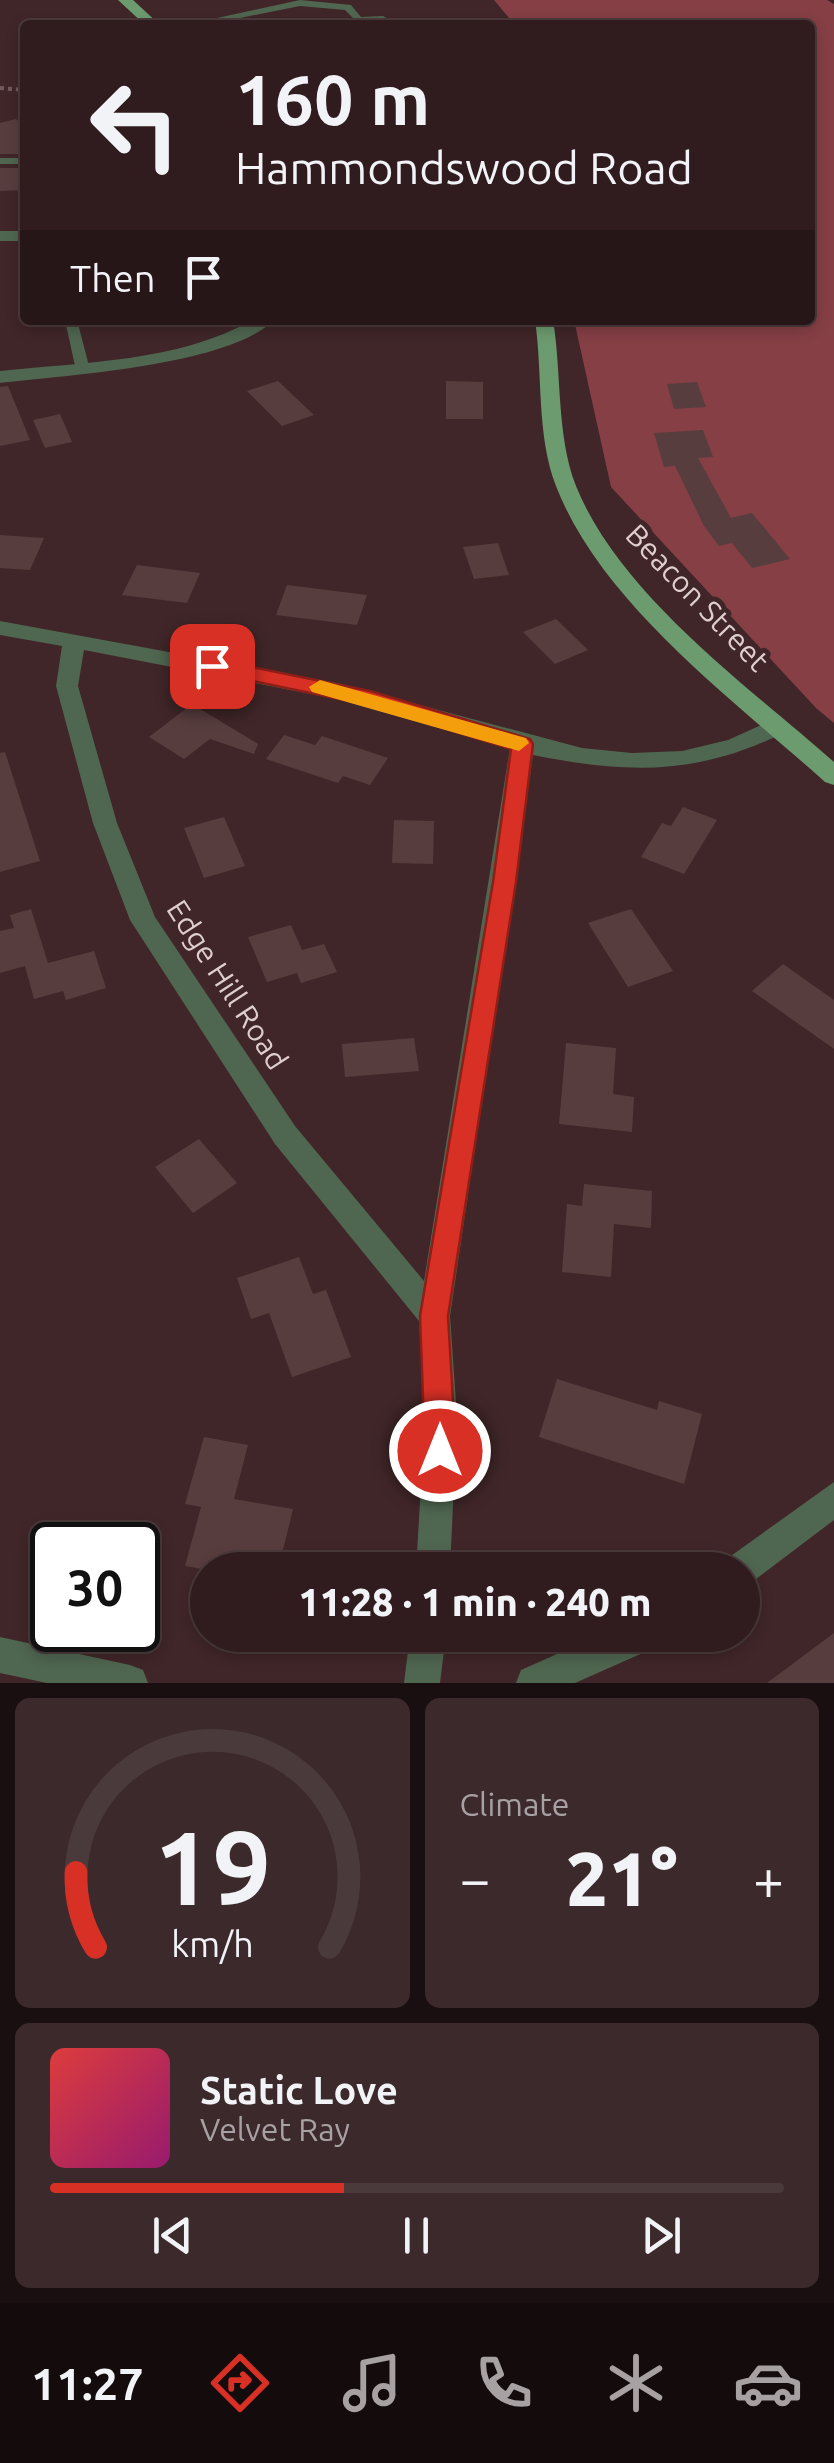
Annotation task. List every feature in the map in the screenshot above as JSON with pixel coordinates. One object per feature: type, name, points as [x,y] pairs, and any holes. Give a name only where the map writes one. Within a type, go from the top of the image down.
[{"type":"main road","points":[[125,0],[147,20]]},
{"type":"main road","name":"Beacon Street","points":[[545,325],[560,464],[585,525],[636,590],[834,776]]},
{"type":"street","points":[[0,377],[136,360],[222,340],[254,325]]},
{"type":"street","points":[[0,628],[370,698],[522,744],[614,759],[677,759],[730,749],[778,726]]},
{"type":"street","name":"Edge Hill Road","points":[[74,640],[67,686],[106,824],[143,920],[286,1135],[434,1316]]},
{"type":"street","points":[[434,1552],[441,1416],[434,1316],[504,882],[522,744]]},
{"type":"street","points":[[760,1555],[834,1499]]},
{"type":"street","points":[[422,1683],[426,1652]]},
{"type":"street","points":[[534,1683],[602,1652]]},
{"type":"street","points":[[0,1654],[130,1683]]},
{"type":"lane","points":[[217,20],[312,2],[348,7],[358,20]]},
{"type":"lane","points":[[71,325],[82,366]]},
{"type":"shaded area","points":[[494,0],[827,0],[834,4],[834,723],[611,487],[575,325],[815,325],[815,20],[504,20],[509,18]]},
{"type":"building","points":[[16,119],[20,123],[20,154],[0,154],[0,123]]},
{"type":"building","points":[[0,168],[20,168],[20,190],[0,191]]},
{"type":"building","points":[[278,381],[314,415],[282,426],[247,391]]},
{"type":"building","points":[[446,381],[483,382],[483,419],[446,419]]},
{"type":"building","points":[[697,382],[706,407],[674,409],[667,384]]},
{"type":"building","points":[[8,386],[30,440],[0,446],[0,387]]},
{"type":"building","points":[[60,414],[72,442],[45,448],[33,420]]},
{"type":"building","points":[[703,430],[713,457],[698,458],[731,518],[752,513],[790,559],[752,568],[732,543],[719,546],[704,526],[675,466],[664,467],[654,433]]},
{"type":"building","points":[[0,535],[44,538],[30,570],[0,568]]},
{"type":"building","points":[[498,543],[509,575],[474,579],[463,547]]},
{"type":"building","points":[[137,565],[200,573],[187,603],[122,595]]},
{"type":"building","points":[[287,585],[367,595],[357,625],[276,615]]},
{"type":"building","points":[[556,619],[588,650],[555,664],[523,632]]},
{"type":"building","points":[[192,704],[258,744],[254,754],[210,739],[184,759],[149,737]]},
{"type":"building","points":[[284,735],[315,745],[322,736],[388,758],[370,785],[343,776],[338,783],[266,759]]},
{"type":"building","points":[[5,752],[40,861],[0,872],[0,753]]},
{"type":"building","points":[[683,807],[717,820],[684,874],[641,857],[662,823],[671,826]]},
{"type":"building","points":[[224,817],[245,866],[204,878],[184,828]]},
{"type":"building","points":[[394,820],[434,821],[433,864],[392,863]]},
{"type":"building","points":[[31,909],[48,963],[94,951],[106,988],[66,1000],[63,991],[34,999],[25,966],[0,973],[0,931],[14,928],[10,915]]},
{"type":"building","points":[[631,909],[673,971],[628,987],[588,923]]},
{"type":"building","points":[[291,925],[302,950],[324,944],[337,972],[301,983],[297,973],[267,982],[248,937]]},
{"type":"building","points":[[783,964],[834,1000],[834,1049],[752,991]]},
{"type":"building","points":[[414,1038],[419,1071],[345,1077],[342,1044]]},
{"type":"building","points":[[566,1043],[616,1048],[613,1094],[634,1097],[632,1132],[559,1124]]},
{"type":"building","points":[[199,1139],[237,1183],[193,1213],[155,1167]]},
{"type":"building","points":[[584,1184],[652,1191],[651,1228],[614,1224],[611,1277],[562,1272],[567,1204],[582,1206]]},
{"type":"building","points":[[299,1257],[313,1294],[326,1290],[351,1357],[292,1377],[269,1313],[251,1319],[237,1278]]},
{"type":"building","points":[[557,1379],[657,1410],[659,1401],[702,1414],[684,1484],[539,1437]]},
{"type":"building","points":[[204,1437],[248,1445],[234,1499],[293,1509],[282,1552],[190,1552],[190,1567],[185,1566],[201,1507],[185,1504]]},
{"type":"building","points":[[834,1633],[834,1683],[767,1683]]},
{"type":"slow traffic","points":[[320,687],[519,743]]},
{"type":"route","points":[[212,666],[370,698],[522,744],[504,882],[434,1316],[440,1451]]}]
